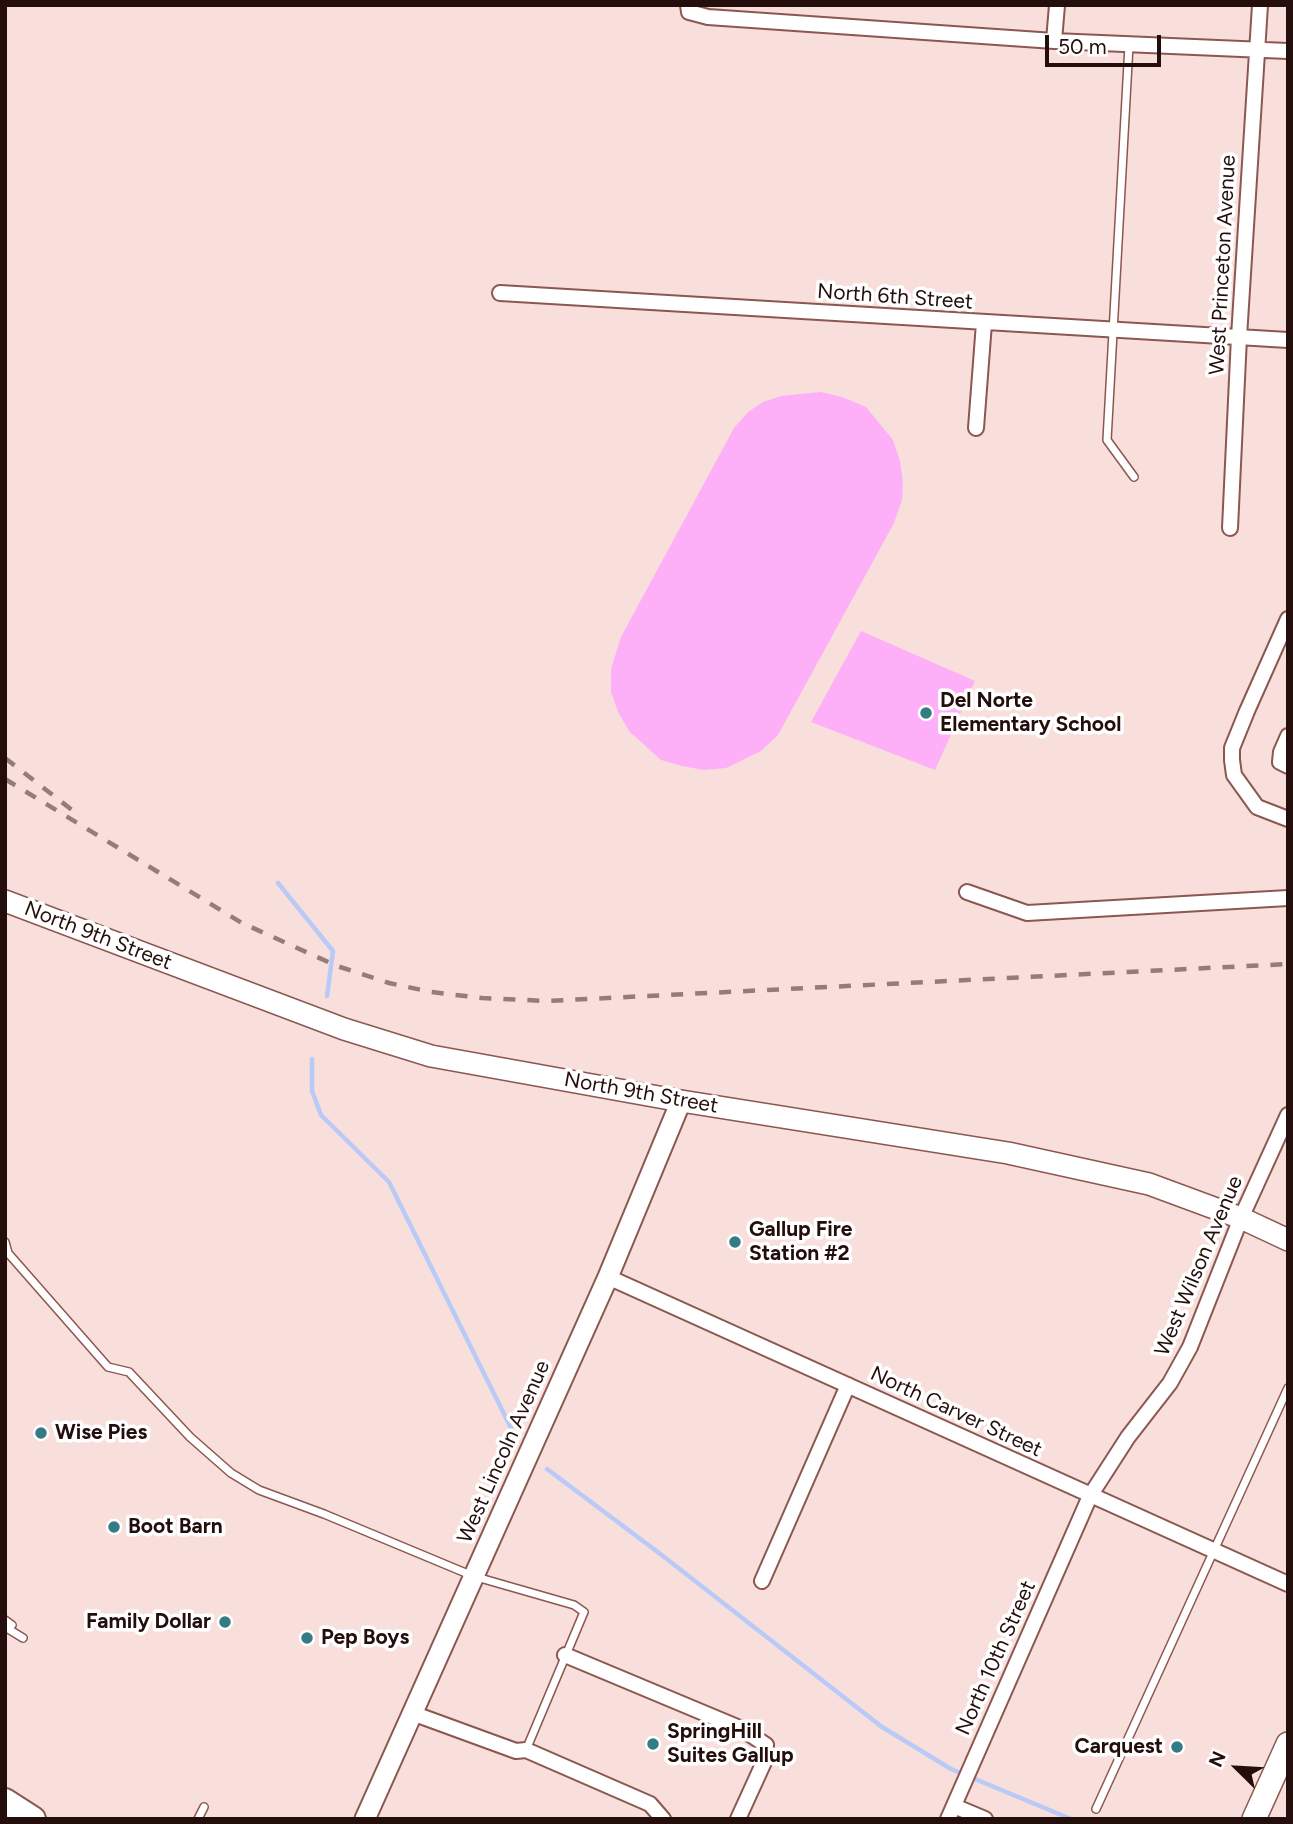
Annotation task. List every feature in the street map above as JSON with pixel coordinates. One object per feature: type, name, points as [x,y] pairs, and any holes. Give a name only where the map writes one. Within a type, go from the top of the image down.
[{"type":"highway","points":[[8,1808],[33,1819]]},
{"type":"main road","name":"North 9th Street","points":[[5,901],[344,1029],[419,1052],[681,1101],[1008,1153],[1149,1184],[1241,1218],[1288,1240]]},
{"type":"main road","points":[[1254,1819],[1288,1744]]},
{"type":"street","points":[[1054,41],[1056,5]]},
{"type":"street","name":"West Princeton Avenue","points":[[1230,528],[1260,5]]},
{"type":"street","points":[[689,8],[708,17],[1054,41],[1288,51]]},
{"type":"street","name":"North 6th Street","points":[[500,293],[1288,340]]},
{"type":"street","points":[[976,428],[984,323]]},
{"type":"street","points":[[1288,619],[1232,748],[1232,760],[1234,775],[1257,807],[1288,819]]},
{"type":"street","points":[[1288,736],[1280,762],[1288,766]]},
{"type":"street","points":[[967,892],[1027,913],[1288,898]]},
{"type":"street","name":"West Lincoln Avenue","points":[[365,1819],[608,1277],[681,1101]]},
{"type":"street","name":"West Wilson Avenue","points":[[1090,1496],[1128,1437],[1170,1383],[1190,1347],[1241,1218],[1288,1115]]},
{"type":"street","name":"North Carver Street","points":[[608,1277],[1288,1584]]},
{"type":"street","points":[[762,1581],[848,1385]]},
{"type":"street","name":"North 10th Street","points":[[985,1819],[951,1812],[1090,1496]]},
{"type":"street","points":[[565,1655],[742,1729],[765,1745],[764,1762],[738,1819]]},
{"type":"street","points":[[412,1713],[516,1751],[526,1750],[650,1804],[663,1819]]},
{"type":"lane","points":[[1129,44],[1107,440],[1134,477]]},
{"type":"lane","points":[[5,1242],[8,1253],[108,1367],[129,1372],[190,1437],[230,1473],[259,1490],[473,1576],[573,1605],[584,1612],[526,1750]]},
{"type":"lane","points":[[1096,1809],[1288,1388]]},
{"type":"lane","points":[[7,1624],[23,1638]]},
{"type":"lane","points":[[198,1819],[204,1807]]},
{"type":"shaded area","points":[[821,392],[866,407],[893,440],[903,483],[902,500],[894,523],[778,735],[761,751],[726,768],[704,770],[661,760],[629,731],[611,692],[611,669],[621,637],[734,428],[748,412],[763,402],[781,396]]},
{"type":"shaded area","points":[[861,631],[975,681],[935,770],[811,722]]},
{"type":"waterway","points":[[278,883],[333,951],[327,996]]},
{"type":"waterway","points":[[312,1059],[312,1091],[321,1115],[389,1182],[511,1428]]},
{"type":"waterway","points":[[547,1469],[882,1727],[951,1769],[1071,1819]]},
{"type":"railway","points":[[5,758],[72,810]]},
{"type":"railway","points":[[5,779],[242,923],[337,966],[389,983],[431,992],[547,1001],[1288,964]]},
{"type":"place","name":"Del Norte Elementary School","points":[[926,713]]},
{"type":"place","name":"Gallup Fire Station #2","points":[[735,1242]]},
{"type":"place","name":"Wise Pies","points":[[41,1433]]},
{"type":"place","name":"Boot Barn","points":[[114,1527]]},
{"type":"place","name":"Family Dollar","points":[[225,1622]]},
{"type":"place","name":"Pep Boys","points":[[307,1638]]},
{"type":"place","name":"SpringHill Suites Gallup","points":[[653,1744]]},
{"type":"place","name":"Carquest","points":[[1177,1747]]}]
